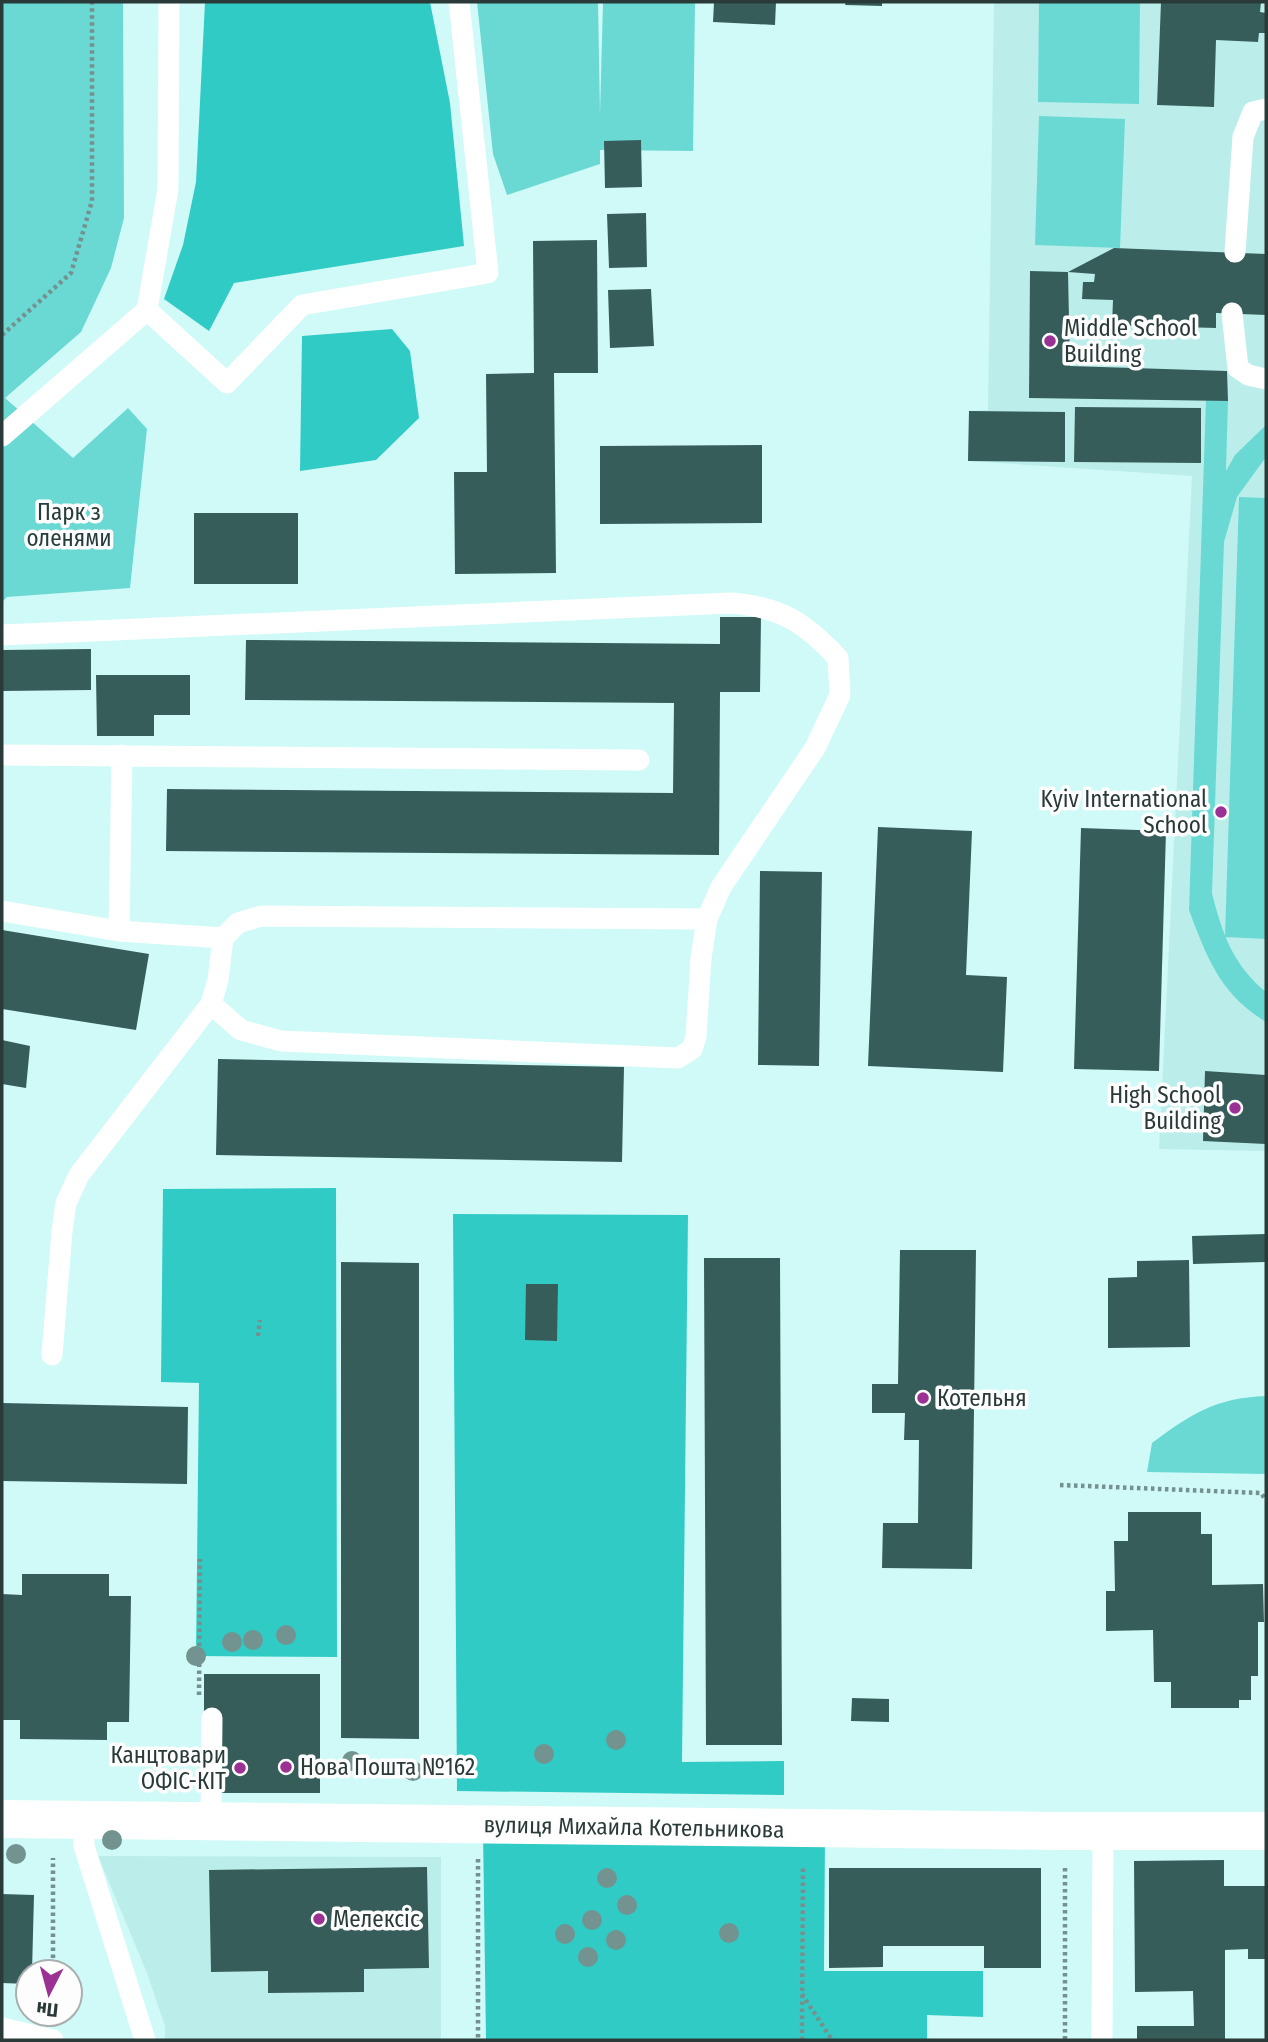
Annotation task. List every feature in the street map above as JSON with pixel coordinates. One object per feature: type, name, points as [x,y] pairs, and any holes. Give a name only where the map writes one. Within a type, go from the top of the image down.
[{"type":"street","name":"вулиця Михайла Котельникова","points":[[2,1819],[1266,1831]]},
{"type":"lane","points":[[2,436],[147,310],[168,189],[169,2]]},
{"type":"lane","points":[[147,310],[227,383],[302,305],[488,273],[459,2]]},
{"type":"lane","points":[[1235,252],[1242,137],[1253,112],[1266,109]]},
{"type":"lane","points":[[1232,313],[1238,368],[1248,375],[1266,379]]},
{"type":"lane","points":[[2,635],[717,603],[763,606],[810,629],[838,658],[840,695],[815,748],[721,887],[707,919],[701,958],[696,1037],[692,1049],[678,1058],[281,1041],[241,1030],[211,1004]]},
{"type":"lane","points":[[2,755],[639,760]]},
{"type":"lane","points":[[119,931],[122,755]]},
{"type":"lane","points":[[2,911],[119,931],[223,938]]},
{"type":"lane","points":[[52,1355],[62,1231],[70,1194],[79,1175],[197,1026],[211,1004],[218,980],[223,938],[238,923],[261,916],[707,919]]},
{"type":"lane","points":[[211,1822],[212,1718]]},
{"type":"lane","points":[[84,1820],[84,1846],[145,2040]]},
{"type":"lane","points":[[1102,2040],[1103,1831]]},
{"type":"lane","points":[[2,2028],[52,2040]]},
{"type":"path","points":[[2,335],[71,273],[92,201],[92,2]]},
{"type":"path","points":[[258,1336],[260,1320]]},
{"type":"path","points":[[1060,1485],[1261,1493],[1266,1500]]},
{"type":"path","points":[[199,1601],[200,1559]]},
{"type":"path","points":[[53,1846],[53,1958]]},
{"type":"path","points":[[478,1852],[478,2040]]},
{"type":"path","points":[[802,2040],[803,1853]]},
{"type":"path","points":[[1065,1856],[1065,2040]]},
{"type":"path","points":[[802,1994],[832,2040]]},
{"type":"shaded area","points":[[205,2],[430,2],[450,103],[464,246],[234,283],[209,331],[164,299],[183,245],[196,182]]},
{"type":"shaded area","name":"Kyiv International School","points":[[994,2],[1266,2],[1266,1151],[1159,1149],[1192,476],[968,461],[969,411],[988,410]]},
{"type":"shaded area","points":[[392,329],[410,351],[419,418],[376,460],[300,471],[302,336]]},
{"type":"shaded area","points":[[336,1188],[337,1657],[196,1656],[199,1383],[161,1382],[163,1189]]},
{"type":"shaded area","points":[[453,1214],[688,1215],[682,1762],[784,1761],[784,1795],[457,1791]]},
{"type":"shaded area","points":[[483,1830],[825,1837],[824,1971],[983,1971],[983,2017],[927,2015],[927,2040],[486,2040]]},
{"type":"shaded area","points":[[98,1856],[441,1857],[441,2040],[165,2040],[165,2026],[147,1973]]},
{"type":"green space","name":"Парк з оленями","points":[[2,2],[123,2],[124,218],[111,268],[81,332],[5,398],[73,458],[128,408],[147,429],[130,588],[7,597],[2,602]]},
{"type":"green space","points":[[477,2],[598,2],[600,114],[603,2],[695,2],[693,151],[600,150],[600,164],[507,195],[493,154]]},
{"type":"green space","points":[[1039,2],[1140,2],[1139,104],[1038,102]]},
{"type":"green space","points":[[1039,116],[1125,119],[1120,248],[1035,245]]},
{"type":"green space","points":[[1206,400],[1228,401],[1226,471],[1235,455],[1266,425],[1266,457],[1237,497],[1224,542],[1212,893],[1230,947],[1245,971],[1266,992],[1266,1022],[1250,1011],[1226,987],[1209,959],[1189,910]]},
{"type":"green space","points":[[1239,497],[1266,498],[1266,939],[1225,937]]},
{"type":"green space","points":[[1266,1396],[1266,1474],[1147,1472],[1152,1443],[1179,1424],[1218,1404]]},
{"type":"building","points":[[714,2],[776,2],[775,25],[713,22]]},
{"type":"building","points":[[846,2],[882,2],[882,6],[845,5]]},
{"type":"building","points":[[1161,2],[1261,2],[1260,12],[1266,13],[1266,33],[1259,33],[1258,42],[1216,40],[1214,107],[1157,105]]},
{"type":"building","points":[[641,140],[642,187],[605,188],[604,141]]},
{"type":"building","points":[[646,213],[647,267],[609,268],[607,214]]},
{"type":"building","points":[[597,240],[598,373],[554,373],[556,573],[455,574],[454,472],[487,472],[486,374],[534,373],[533,241]]},
{"type":"building","points":[[1114,248],[1266,254],[1266,315],[1216,313],[1216,328],[1112,325],[1113,300],[1082,299],[1083,282],[1094,282],[1095,274],[1068,272]]},
{"type":"building","name":"Middle School Building","points":[[1030,271],[1068,272],[1070,366],[1227,371],[1228,401],[1029,398]]},
{"type":"building","points":[[651,289],[654,346],[610,348],[608,290]]},
{"type":"building","points":[[1075,407],[1201,408],[1201,463],[1074,462]]},
{"type":"building","points":[[969,411],[1065,412],[1065,462],[968,461]]},
{"type":"building","points":[[762,445],[762,523],[600,524],[600,446]]},
{"type":"building","points":[[194,513],[298,513],[298,584],[194,584]]},
{"type":"building","points":[[720,617],[761,617],[760,692],[720,692],[719,855],[166,851],[167,789],[673,793],[674,703],[245,700],[246,640],[720,644]]},
{"type":"building","points":[[91,649],[91,690],[2,691],[2,650]]},
{"type":"building","points":[[96,675],[190,675],[190,715],[154,715],[154,736],[97,736]]},
{"type":"building","points":[[878,827],[972,831],[966,975],[1007,977],[1003,1072],[868,1066]]},
{"type":"building","points":[[1081,828],[1166,831],[1159,1071],[1074,1069]]},
{"type":"building","points":[[760,871],[822,872],[819,1066],[758,1065]]},
{"type":"building","points":[[2,930],[149,954],[136,1030],[2,1009]]},
{"type":"building","points":[[2,1040],[30,1046],[26,1088],[2,1084]]},
{"type":"building","points":[[218,1059],[624,1067],[622,1162],[216,1155]]},
{"type":"building","name":"High School Building","points":[[1205,1071],[1266,1075],[1266,1144],[1203,1141]]},
{"type":"building","points":[[1266,1234],[1266,1262],[1193,1264],[1192,1236]]},
{"type":"building","name":"Котельня","points":[[900,1250],[976,1250],[972,1569],[882,1568],[883,1523],[918,1523],[919,1440],[904,1440],[905,1413],[872,1413],[872,1384],[898,1384]]},
{"type":"building","points":[[704,1258],[780,1258],[782,1745],[706,1745]]},
{"type":"building","points":[[1189,1260],[1190,1347],[1108,1348],[1108,1278],[1137,1277],[1137,1261]]},
{"type":"building","points":[[341,1262],[419,1263],[419,1739],[341,1738]]},
{"type":"building","points":[[526,1284],[558,1284],[557,1341],[525,1340]]},
{"type":"building","points":[[2,1403],[188,1407],[187,1484],[2,1481]]},
{"type":"building","points":[[1128,1512],[1201,1512],[1201,1534],[1212,1534],[1212,1585],[1263,1584],[1264,1622],[1258,1622],[1258,1676],[1251,1676],[1251,1700],[1239,1700],[1239,1708],[1171,1708],[1171,1682],[1154,1682],[1153,1630],[1106,1631],[1106,1591],[1115,1591],[1114,1541],[1128,1541]]},
{"type":"building","points":[[22,1574],[109,1574],[109,1596],[131,1596],[129,1722],[107,1722],[107,1740],[20,1739],[20,1720],[2,1720],[2,1594],[22,1595]]},
{"type":"building","points":[[204,1674],[320,1674],[320,1793],[217,1793],[204,1714]]},
{"type":"building","points":[[852,1698],[889,1699],[889,1722],[851,1721]]},
{"type":"building","points":[[1224,1860],[1224,1886],[1266,1886],[1266,1959],[1248,1959],[1248,1949],[1225,1950],[1225,2040],[1137,2040],[1137,2026],[1194,2026],[1193,1991],[1135,1992],[1134,1861]]},
{"type":"building","name":"Мелексіc","points":[[427,1867],[429,1968],[364,1969],[364,1992],[268,1993],[268,1971],[211,1972],[209,1870]]},
{"type":"building","points":[[829,1868],[1041,1868],[1041,1968],[984,1968],[984,1946],[883,1946],[883,1967],[829,1968]]},
{"type":"building","points":[[2,1894],[34,1895],[32,1958],[14,1958],[14,1983],[2,1983]]},
{"type":"place","name":"Middle School Building","points":[[1050,341]]},
{"type":"place","name":"Kyiv International School","points":[[1221,812]]},
{"type":"place","name":"High School Building","points":[[1235,1108]]},
{"type":"place","name":"Котельня","points":[[923,1398]]},
{"type":"place","name":"Нова Пошта №162","points":[[286,1767]]},
{"type":"place","name":"Канцтовари ОФІС-КІТ","points":[[240,1768]]},
{"type":"place","name":"Мелексіc","points":[[319,1919]]}]
